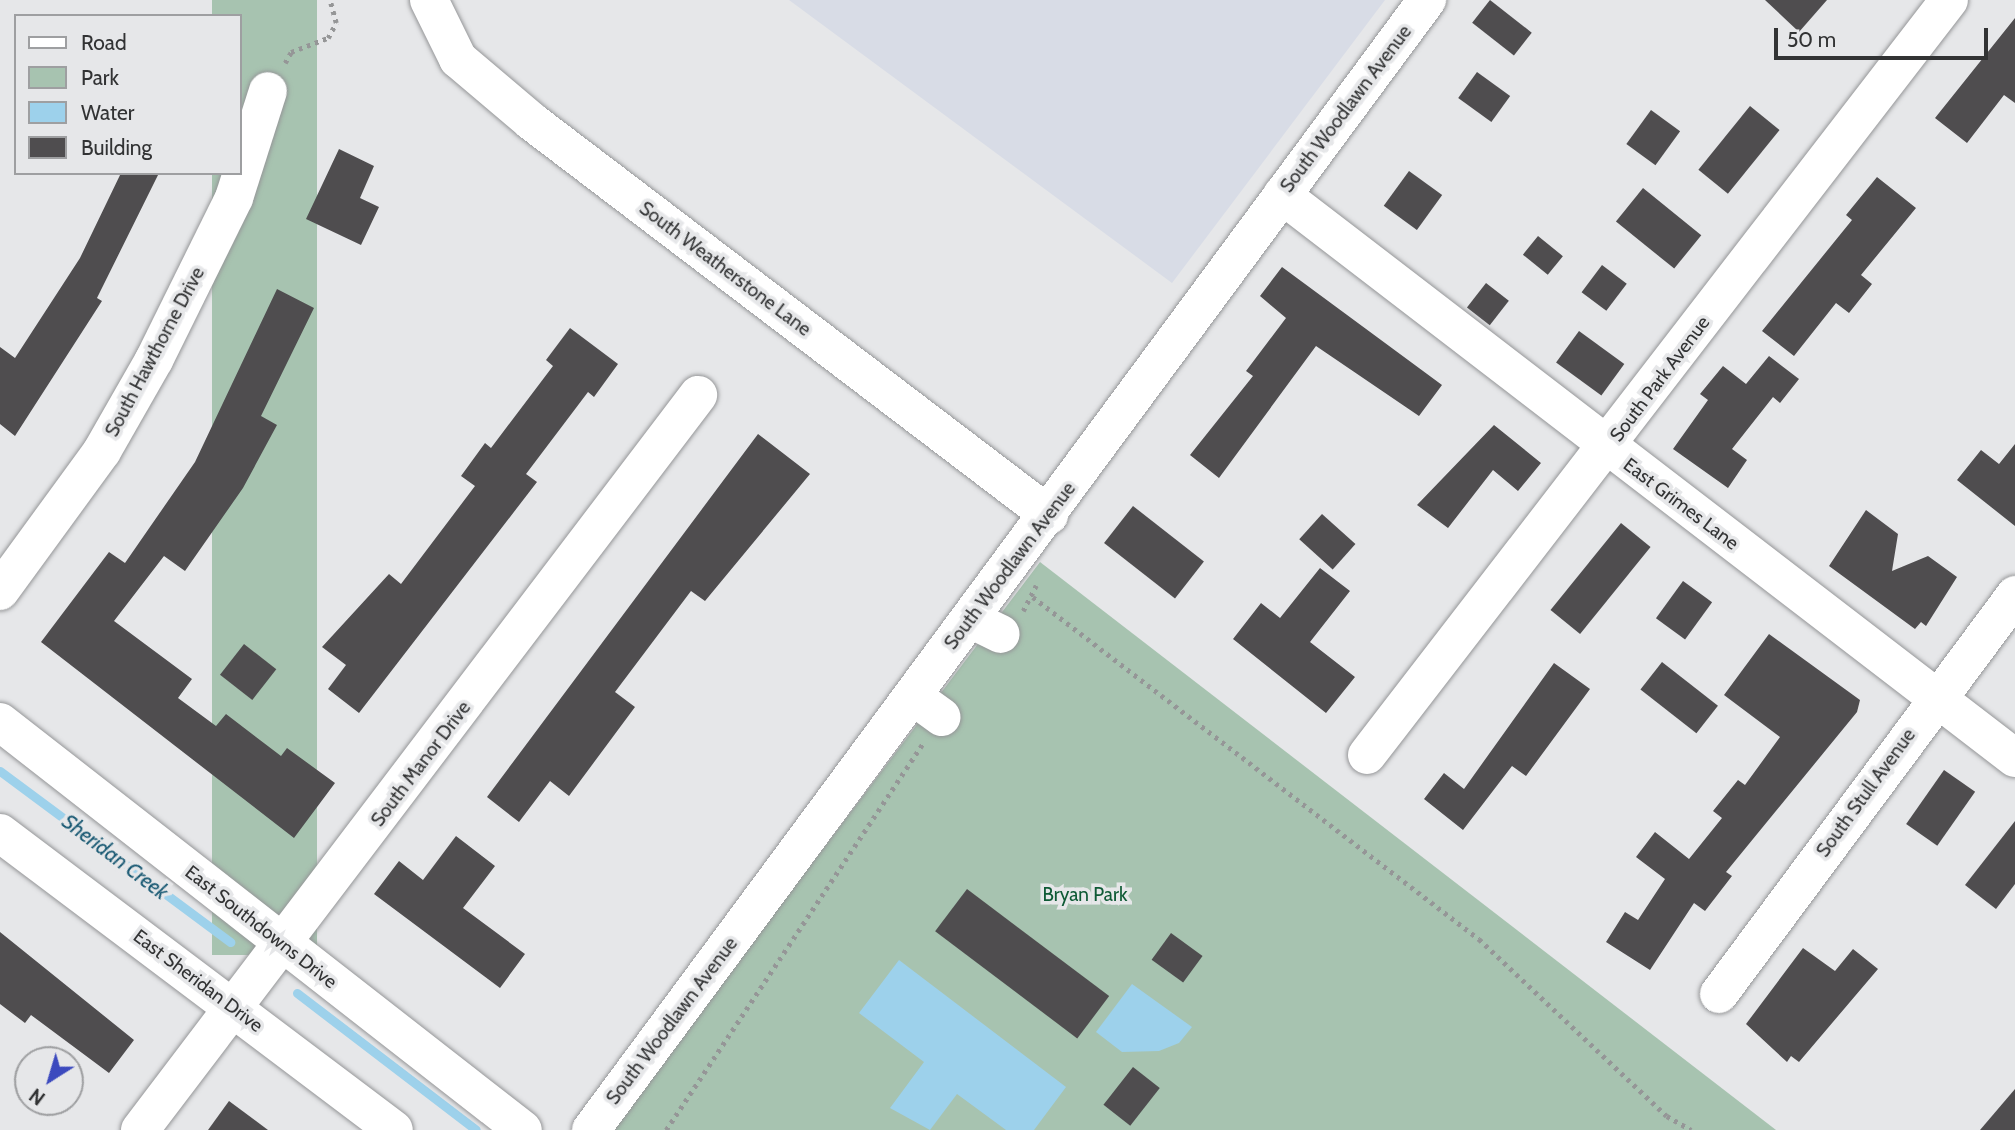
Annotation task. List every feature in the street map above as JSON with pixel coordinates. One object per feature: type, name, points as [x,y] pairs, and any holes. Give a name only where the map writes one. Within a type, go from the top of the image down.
[{"type":"street","name":"South Weatherstone Lane","points":[[429,0],[458,59],[531,121],[1048,515]]},
{"type":"street","name":"South Woodlawn Avenue","points":[[591,1130],[928,707],[986,627],[1048,515],[1427,0]]},
{"type":"street","name":"South Park Avenue","points":[[1367,755],[1607,448],[1949,0]]},
{"type":"street","name":"South Hawthorne Drive","points":[[242,173],[268,91]]},
{"type":"street","name":"South Hawthorne Drive","points":[[0,591],[102,451],[154,360],[234,198],[241,175]]},
{"type":"street","name":"East Grimes Lane","points":[[1282,195],[1607,448],[1937,696],[2015,758]]},
{"type":"street","name":"South Manor Drive","points":[[140,1130],[233,1006],[284,946],[698,395]]},
{"type":"street","name":"South Stull Avenue","points":[[1719,994],[2015,594]]},
{"type":"street","name":"East Southdowns Drive","points":[[0,722],[523,1130]]},
{"type":"street","name":"East Sheridan Drive","points":[[0,833],[233,1006],[394,1130]]},
{"type":"path","points":[[268,91],[291,52],[328,38],[336,23],[330,0]]},
{"type":"path","points":[[1033,597],[1035,577]]},
{"type":"path","points":[[986,627],[1033,597]]},
{"type":"path","points":[[1033,597],[1479,939],[1667,1116],[1691,1130]]},
{"type":"path","points":[[666,1130],[839,861],[928,707]]},
{"type":"shaded area","points":[[789,0],[1385,0],[1172,283]]},
{"type":"green space","points":[[212,0],[317,0],[317,955],[212,955],[212,175],[242,175],[242,14],[212,14]]},
{"type":"green space","name":"Bryan Park","points":[[1040,562],[1776,1130],[610,1130]]},
{"type":"water","points":[[899,960],[1066,1087],[1034,1130],[1006,1130],[957,1094],[930,1130],[890,1108],[924,1062],[859,1013]]},
{"type":"water","points":[[1132,984],[1192,1027],[1179,1043],[1159,1051],[1122,1052],[1096,1032]]},
{"type":"building","points":[[1490,0],[1532,33],[1514,55],[1472,23]]},
{"type":"building","points":[[1765,0],[1827,0],[1799,32]]},
{"type":"building","points":[[2015,18],[2015,103],[2004,95],[1967,143],[1935,118]]},
{"type":"building","points":[[1477,72],[1510,96],[1491,122],[1458,98]]},
{"type":"building","points":[[1750,106],[1780,130],[1728,194],[1698,170]]},
{"type":"building","points":[[1651,110],[1680,131],[1655,165],[1626,144]]},
{"type":"building","points":[[339,149],[374,166],[360,198],[379,207],[361,245],[306,219]]},
{"type":"building","points":[[1409,171],[1442,195],[1417,230],[1384,206]]},
{"type":"building","points":[[120,175],[158,175],[97,298],[102,301],[15,436],[0,424],[0,347],[15,358],[80,258]]},
{"type":"building","points":[[1877,177],[1916,208],[1861,275],[1872,284],[1849,313],[1836,303],[1794,356],[1762,331],[1852,220],[1846,215]]},
{"type":"building","points":[[1643,188],[1701,235],[1674,269],[1616,221]]},
{"type":"building","points":[[1538,236],[1563,256],[1548,275],[1523,255]]},
{"type":"building","points":[[1602,265],[1627,284],[1606,311],[1582,292]]},
{"type":"building","points":[[1282,267],[1442,385],[1419,416],[1316,346],[1219,478],[1190,455],[1253,376],[1246,371],[1286,318],[1260,296]]},
{"type":"building","points":[[1486,283],[1509,301],[1490,325],[1467,307]]},
{"type":"building","points":[[277,289],[314,308],[261,416],[277,425],[243,488],[185,571],[164,556],[114,621],[192,679],[178,698],[216,726],[226,714],[281,756],[287,748],[335,783],[294,838],[41,642],[109,552],[125,563],[195,462]]},
{"type":"building","points":[[570,328],[618,364],[594,397],[588,392],[526,474],[537,482],[359,713],[328,689],[346,665],[322,647],[389,574],[401,584],[475,486],[461,476],[485,443],[491,448],[553,366],[546,360]]},
{"type":"building","points":[[1579,331],[1624,364],[1601,395],[1556,363]]},
{"type":"building","points":[[1769,356],[1799,379],[1780,403],[1773,397],[1732,449],[1747,460],[1728,488],[1673,449],[1708,400],[1700,394],[1723,366],[1746,384]]},
{"type":"building","points":[[1494,425],[1541,463],[1518,491],[1493,470],[1448,528],[1417,505]]},
{"type":"building","points":[[758,434],[810,474],[705,601],[691,591],[615,692],[635,707],[569,796],[550,781],[519,822],[487,797]]},
{"type":"building","points":[[2015,444],[2015,526],[1957,480],[1981,450],[1999,464]]},
{"type":"building","points":[[1133,506],[1204,561],[1175,598],[1104,543]]},
{"type":"building","points":[[1866,510],[1898,534],[1892,571],[1928,556],[1957,577],[1926,626],[1921,622],[1915,629],[1829,566]]},
{"type":"building","points":[[1322,514],[1355,544],[1333,569],[1299,539]]},
{"type":"building","points":[[1621,523],[1651,547],[1580,634],[1551,610]]},
{"type":"building","points":[[1320,568],[1350,591],[1310,642],[1355,677],[1326,713],[1233,639],[1261,603],[1280,618]]},
{"type":"building","points":[[1683,581],[1712,602],[1685,639],[1656,618]]},
{"type":"building","points":[[1769,634],[1860,700],[1857,712],[1726,872],[1732,876],[1705,911],[1694,903],[1650,970],[1606,942],[1625,912],[1638,920],[1665,879],[1636,857],[1655,832],[1689,859],[1722,818],[1713,811],[1738,780],[1745,785],[1780,737],[1724,695]]},
{"type":"building","points":[[244,644],[276,669],[252,700],[220,675]]},
{"type":"building","points":[[1662,662],[1718,706],[1696,733],[1640,690]]},
{"type":"building","points":[[1554,663],[1590,689],[1526,776],[1512,766],[1463,830],[1424,799],[1444,773],[1464,789]]},
{"type":"building","points":[[1944,770],[1975,792],[1937,846],[1906,824]]},
{"type":"building","points":[[2015,821],[2015,884],[1996,909],[1965,885]]},
{"type":"building","points":[[456,836],[495,866],[463,908],[525,954],[500,988],[374,894],[399,861],[423,880]]},
{"type":"building","points":[[967,889],[1109,996],[1077,1038],[935,931]]},
{"type":"building","points":[[0,932],[134,1040],[109,1073],[84,1054],[84,1046],[73,1046],[31,1015],[25,1023],[0,1004]]},
{"type":"building","points":[[1171,933],[1203,956],[1183,983],[1152,960]]},
{"type":"building","points":[[1803,948],[1835,971],[1853,949],[1878,969],[1799,1062],[1791,1056],[1787,1062],[1746,1024]]},
{"type":"building","points":[[1133,1067],[1160,1088],[1130,1126],[1103,1105]]},
{"type":"building","points":[[2015,1089],[2015,1130],[1980,1130]]},
{"type":"building","points":[[229,1101],[268,1130],[208,1130]]},
{"type":"waterway","name":"Sheridan Creek","points":[[0,771],[230,942]]},
{"type":"waterway","name":"Sheridan Creek","points":[[297,993],[476,1130]]}]
